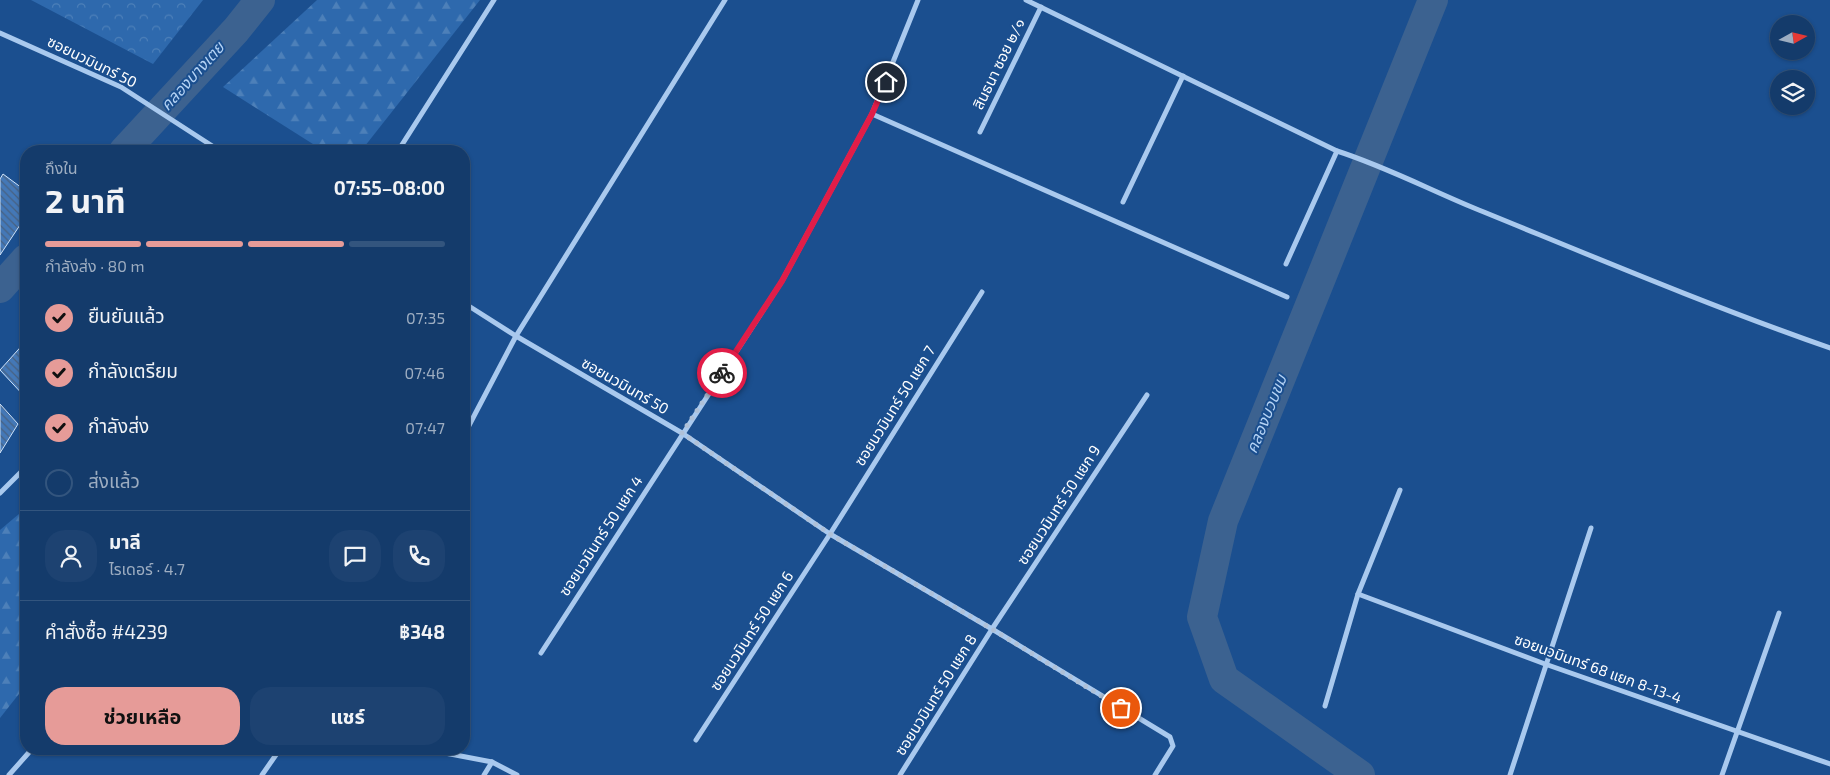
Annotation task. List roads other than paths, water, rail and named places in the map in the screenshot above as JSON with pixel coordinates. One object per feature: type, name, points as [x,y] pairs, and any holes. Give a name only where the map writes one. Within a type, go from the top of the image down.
[{"type":"street","points":[[402,145],[494,0]]},
{"type":"street","points":[[470,424],[516,336],[725,0]]},
{"type":"street","name":"ซอยนวมินทร์ 50 แยก 4","points":[[541,653],[782,281],[872,114],[918,0]]},
{"type":"street","points":[[1026,0],[1337,152],[1357,158],[1431,190],[1764,325],[1830,348]]},
{"type":"street","name":"สินธนา ซอย ๒/๑","points":[[980,132],[1041,7]]},
{"type":"street","name":"ซอยนวมินทร์ 50","points":[[0,33],[121,87],[211,145]]},
{"type":"street","points":[[1123,202],[1183,76]]},
{"type":"street","points":[[872,114],[1287,297]]},
{"type":"street","points":[[1286,264],[1337,152]]},
{"type":"street","name":"ซอยนวมินทร์ 50 แยก 7","points":[[830,534],[982,292]]},
{"type":"street","name":"ซอยนวมินทร์ 50","points":[[470,307],[516,336],[682,433],[830,534],[1170,737],[1173,746],[1155,775]]},
{"type":"street","name":"ซอยนวมินทร์ 50 แยก 9","points":[[992,629],[1147,395]]},
{"type":"street","points":[[0,493],[20,472]]},
{"type":"street","points":[[1325,706],[1358,594],[1400,490]]},
{"type":"street","points":[[1510,775],[1591,528]]},
{"type":"street","name":"ซอยนวมินทร์ 50 แยก 6","points":[[696,740],[830,534]]},
{"type":"street","name":"ซอยนวมินทร์ 68 แยก 8-13-4","points":[[1358,594],[1545,664],[1830,764]]},
{"type":"street","points":[[1722,775],[1779,613]]},
{"type":"street","name":"ซอยนวมินทร์ 50 แยก 8","points":[[900,775],[992,629]]},
{"type":"street","points":[[9,775],[27,755]]},
{"type":"street","points":[[262,775],[276,755]]},
{"type":"street","points":[[455,755],[492,762],[516,775]]},
{"type":"street","points":[[484,775],[492,762]]},
{"type":"waterway","name":"คลองบางเตย","points":[[130,145],[236,30],[260,0]]},
{"type":"waterway","name":"คลองบวบขม","points":[[1360,775],[1224,679],[1202,617],[1223,521],[1433,0]]},
{"type":"waterway","name":"คลองบางเตย","points":[[0,288],[20,266]]}]
